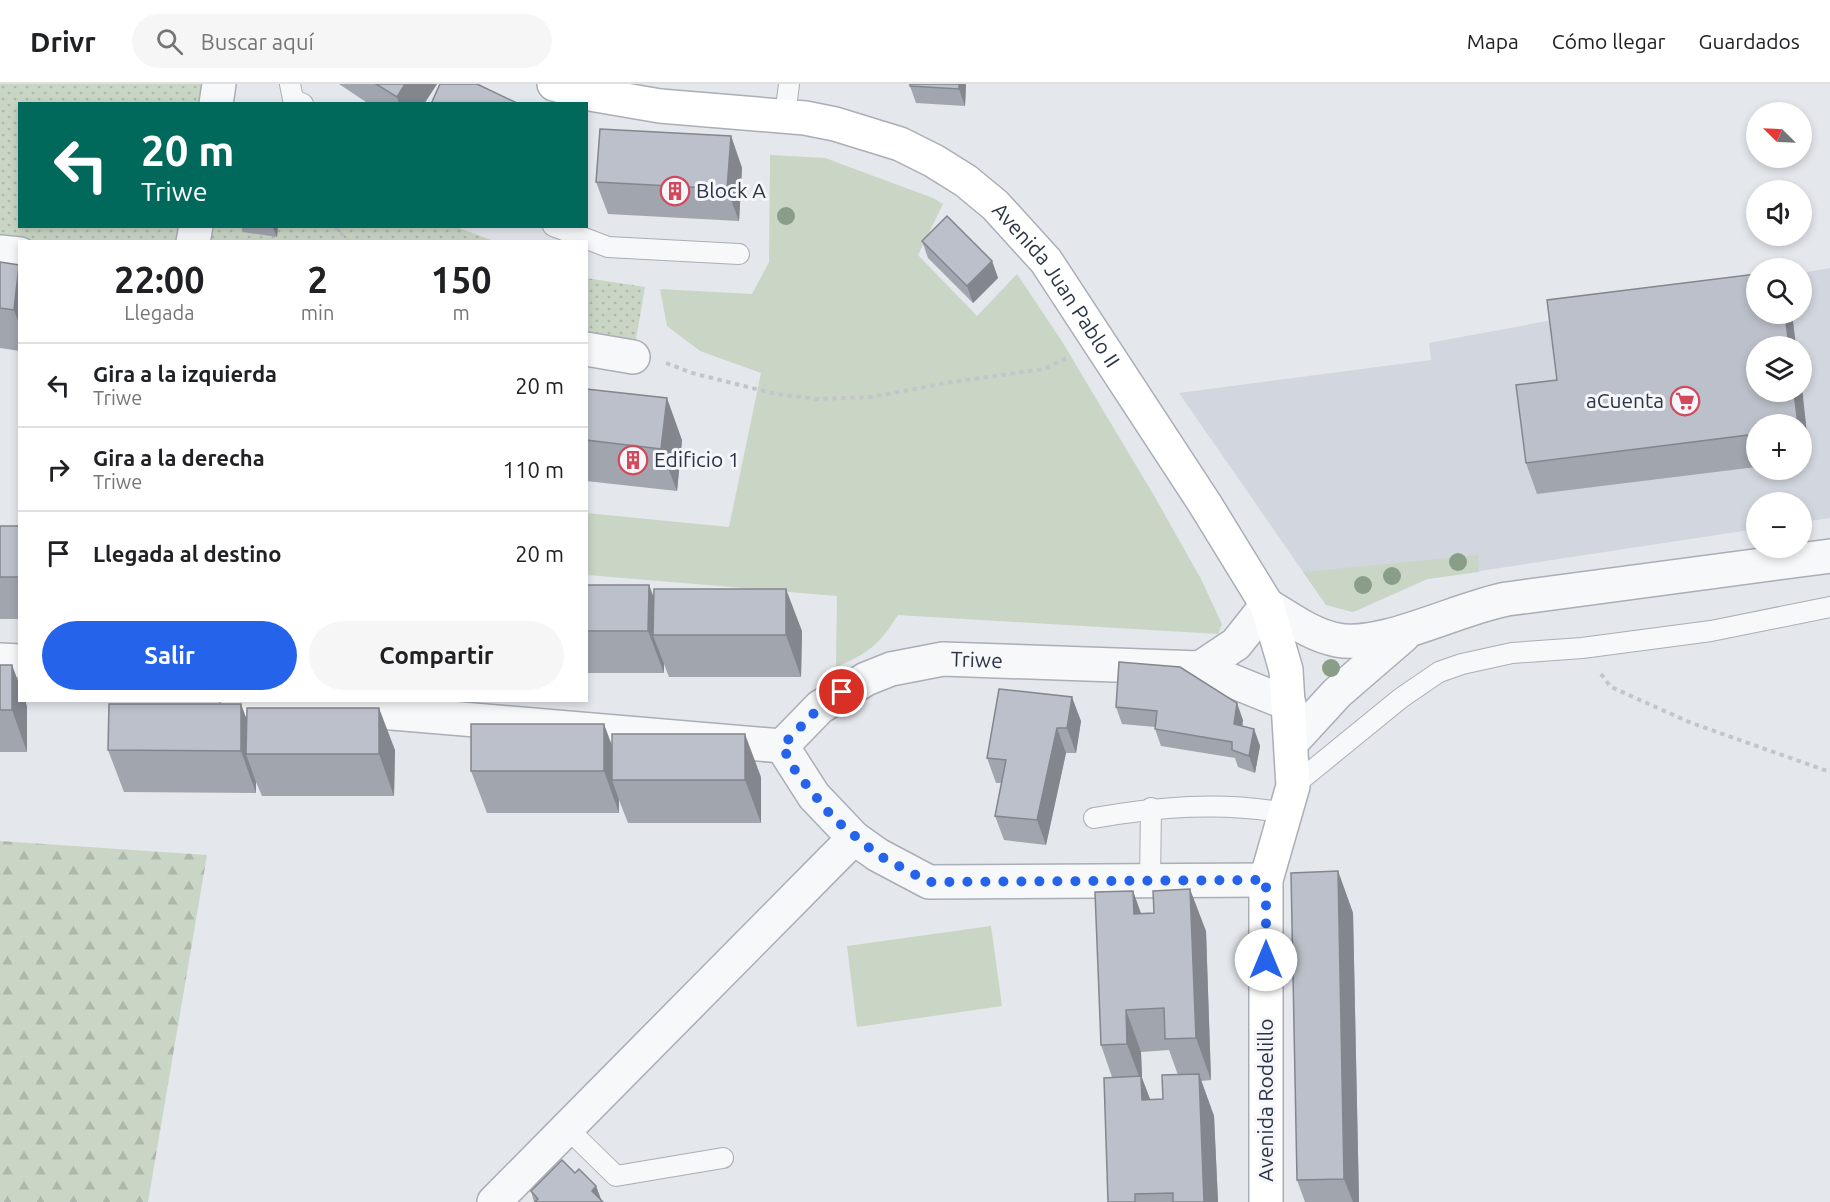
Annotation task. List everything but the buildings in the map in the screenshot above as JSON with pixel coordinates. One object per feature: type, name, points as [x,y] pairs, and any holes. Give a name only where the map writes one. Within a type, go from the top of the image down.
[{"type":"street","points":[[216,102],[219,84]]},
{"type":"street","name":"Avenida Juan Pablo II","points":[[554,84],[590,94],[660,106],[785,116],[865,131],[926,157],[966,181],[1022,232],[1046,261],[1205,504],[1267,605],[1286,670],[1292,742],[1289,800]]},
{"type":"street","points":[[0,252],[18,254]]},
{"type":"street","points":[[588,349],[633,357]]},
{"type":"street","points":[[1200,668],[1236,644],[1267,605],[1312,632],[1335,640],[1362,642],[1413,628],[1479,604],[1830,556]]},
{"type":"street","points":[[1292,742],[1337,693],[1413,628]]},
{"type":"street","name":"Triwe","points":[[782,746],[813,713],[842,692],[883,672],[916,662],[943,659],[1200,668],[1289,704]]},
{"type":"street","points":[[0,660],[18,661]]},
{"type":"street","points":[[261,702],[782,746],[814,796],[854,838],[878,855],[929,882],[1266,880]]},
{"type":"street","name":"Avenida Rodelillo","points":[[1266,1202],[1266,880],[1289,800]]},
{"type":"street","points":[[494,1202],[854,838]]},
{"type":"lane","points":[[290,84],[293,99],[299,102]]},
{"type":"lane","points":[[785,116],[789,84]]},
{"type":"lane","points":[[558,228],[608,247],[739,254]]},
{"type":"lane","points":[[1094,818],[1151,808],[1246,806],[1289,800],[1377,717],[1439,672],[1512,653],[1582,648],[1711,631],[1830,607]]},
{"type":"lane","points":[[1150,881],[1151,808]]},
{"type":"lane","points":[[568,1129],[616,1176],[723,1158]]},
{"type":"path","points":[[337,228],[346,240]]},
{"type":"path","points":[[633,357],[660,361],[692,373],[776,394],[817,399],[871,398],[952,382],[1044,369],[1075,354]]},
{"type":"path","points":[[1582,648],[1611,687],[1689,722],[1830,772]]},
{"type":"shaded area","points":[[1830,268],[1830,518],[1812,521],[1812,492],[1746,492],[1746,531],[1428,579],[1353,612],[1326,605],[1179,393],[1431,360],[1429,343],[1746,284],[1746,324],[1812,324],[1812,271]]},
{"type":"green space","points":[[0,84],[203,84],[200,102],[18,102],[18,228],[179,228],[177,240],[31,240],[0,235]]},
{"type":"green space","points":[[770,155],[825,158],[933,198],[943,204],[918,255],[977,316],[1017,274],[1063,343],[1201,579],[1222,624],[1218,634],[898,615],[885,634],[872,647],[836,667],[837,596],[588,575],[588,513],[729,527],[761,373],[700,351],[667,326],[660,289],[752,294],[769,262]]},
{"type":"green space","points":[[210,228],[459,228],[491,240],[207,240]]},
{"type":"green space","points":[[588,278],[645,287],[635,345],[588,336]]},
{"type":"green space","points":[[1478,555],[1479,572],[1427,579],[1353,612],[1326,605],[1303,572]]},
{"type":"green space","points":[[0,841],[207,855],[148,1202],[0,1202]]},
{"type":"green space","points":[[991,926],[1002,1006],[857,1027],[847,946]]},
{"type":"place","name":"Block A","points":[[675,191]]},
{"type":"place","name":"aCuenta","points":[[1685,401]]},
{"type":"place","name":"Edificio 1","points":[[633,460]]},
{"type":"route","points":[[842,692],[800,725],[782,746],[796,772],[823,807],[854,838],[878,855],[929,882],[1266,880],[1266,960]]}]
